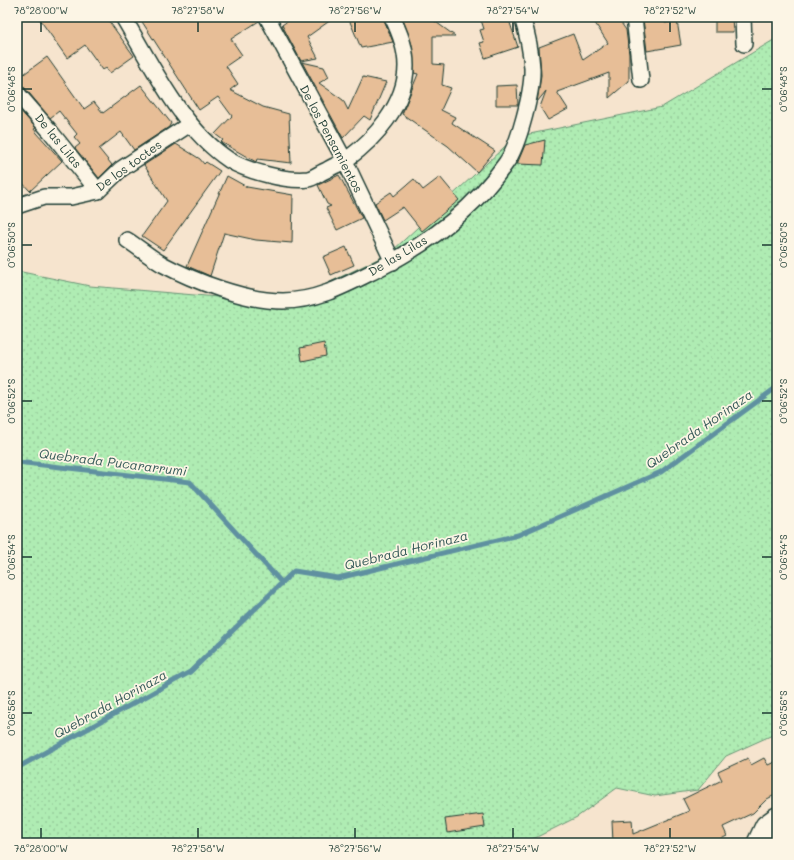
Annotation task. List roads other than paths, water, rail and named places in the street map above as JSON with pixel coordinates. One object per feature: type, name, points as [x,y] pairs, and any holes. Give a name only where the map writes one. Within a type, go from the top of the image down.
[{"type":"street","points":[[123,17],[174,101],[190,124],[229,160],[255,171],[279,178],[308,179],[344,161],[367,141],[389,117],[404,80],[406,67],[405,49],[392,17]]},
{"type":"street","name":"De los Pensamientos","points":[[267,17],[344,161],[393,262]]},
{"type":"street","name":"De las Lilas","points":[[127,240],[161,263],[196,280],[241,295],[282,301],[309,299],[344,286],[393,262],[457,217],[487,187],[507,162],[524,122],[532,68],[522,17]]},
{"type":"street","points":[[634,17],[641,80]]},
{"type":"street","points":[[743,17],[744,44]]},
{"type":"street","name":"De las Lilas","points":[[17,93],[50,131],[98,191]]},
{"type":"street","name":"De los toctes","points":[[17,206],[44,197],[71,196],[98,191],[121,169],[190,124]]},
{"type":"waterway","name":"Quebrada Horinaza","points":[[17,768],[190,672],[294,571],[338,578],[518,535],[661,472],[777,387]]},
{"type":"waterway","name":"Quebrada Pucararrumi","points":[[17,462],[190,482],[282,583]]}]
